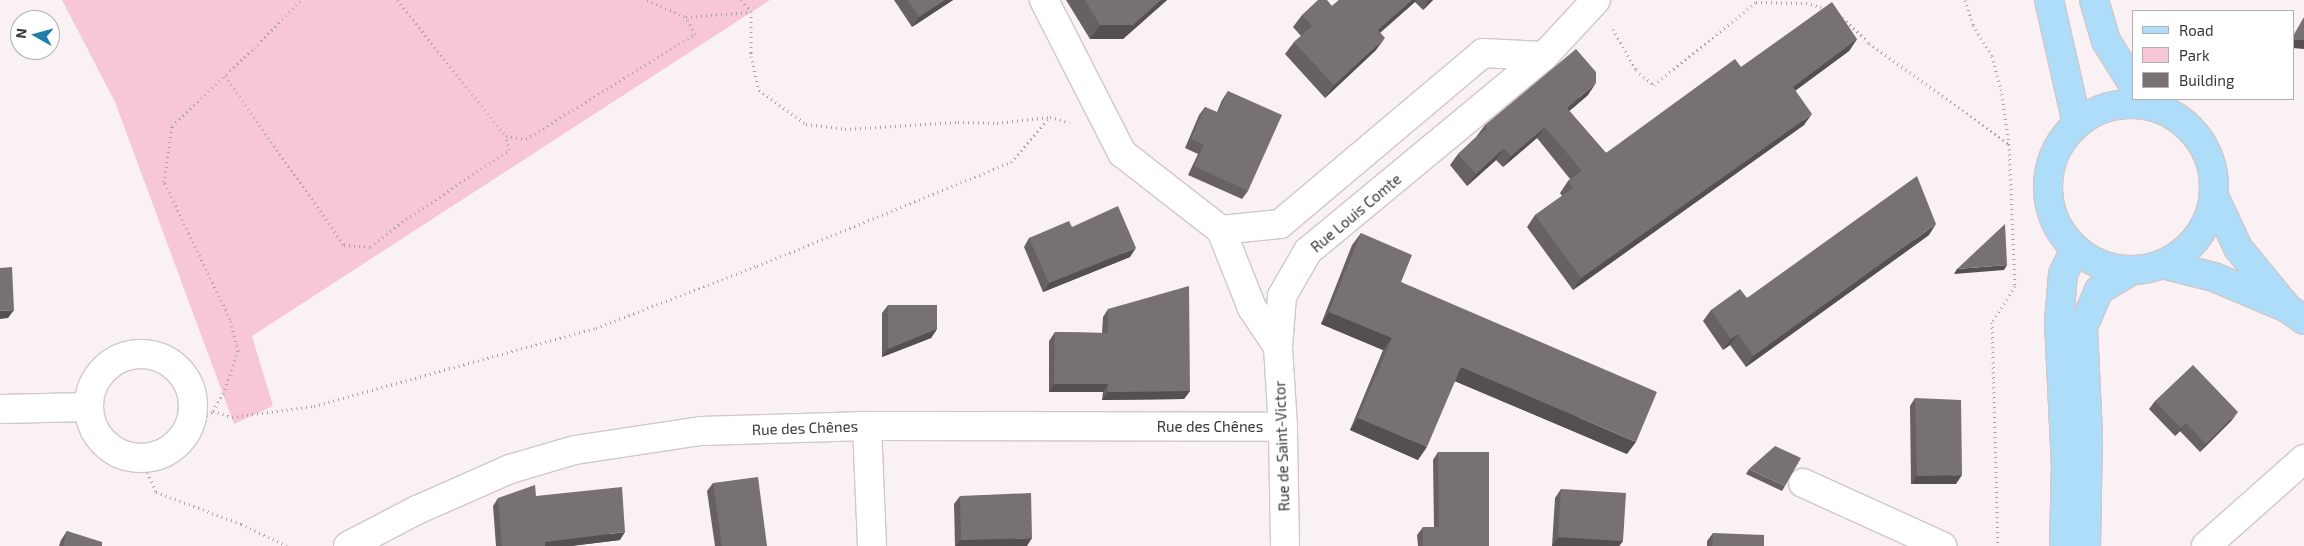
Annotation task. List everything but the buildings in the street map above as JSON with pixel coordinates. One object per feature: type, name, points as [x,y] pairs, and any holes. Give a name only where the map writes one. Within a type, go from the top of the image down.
[{"type":"main road","points":[[2049,0],[2077,123]]},
{"type":"main road","points":[[2094,0],[2106,41],[2132,82]]},
{"type":"main road","points":[[2155,103],[2184,122],[2202,143],[2212,168],[2214,196],[2209,218],[2197,237],[2181,253],[2162,264],[2132,270],[2105,266],[2092,261],[2075,249],[2058,227],[2048,200],[2049,171],[2059,144],[2077,123],[2096,111],[2117,104],[2155,103]]},
{"type":"main road","points":[[2214,196],[2238,248],[2296,314]]},
{"type":"main road","points":[[2064,546],[2066,466],[2059,322],[2063,274],[2075,249]]},
{"type":"main road","points":[[2162,264],[2214,277],[2296,314]]},
{"type":"main road","points":[[2086,546],[2088,435],[2084,327],[2099,290],[2132,270]]},
{"type":"street","points":[[1044,0],[1122,153],[1221,230],[1252,308],[1278,347]]},
{"type":"street","name":"Rue Louis Comte","points":[[1278,347],[1282,296],[1308,251],[1544,56],[1596,0]]},
{"type":"street","points":[[1221,230],[1280,224],[1483,53],[1544,56]]},
{"type":"street","name":"Rue de Saint-Victor","points":[[1278,347],[1283,427],[1285,546]]},
{"type":"street","points":[[140,354],[160,357],[177,368],[189,385],[193,405],[190,426],[179,442],[162,454],[142,458],[122,455],[105,444],[93,427],[89,407],[93,387],[104,370],[120,358],[140,354]]},
{"type":"street","points":[[0,409],[89,407]]},
{"type":"street","points":[[867,426],[872,546]]},
{"type":"street","name":"Rue des Chênes","points":[[348,546],[417,510],[510,469],[575,450],[701,431],[867,426],[1283,427]]},
{"type":"street","points":[[2206,546],[2304,459]]},
{"type":"street","points":[[1803,483],[1942,546]]},
{"type":"path","points":[[190,426],[213,411],[223,394],[238,351],[230,319],[164,182],[172,126],[301,0]]},
{"type":"path","points":[[225,76],[344,245],[371,246],[402,222],[509,150],[506,136],[397,0]]},
{"type":"path","points":[[647,0],[686,17],[751,12]]},
{"type":"path","points":[[741,0],[751,12],[751,56],[760,90],[806,124],[845,129],[958,122],[997,123],[1050,117],[1076,126]]},
{"type":"path","points":[[1965,0],[1973,26],[1992,56],[2002,90],[2009,144],[2015,286],[1992,322],[1998,546]]},
{"type":"path","points":[[1610,23],[1636,70],[1654,85],[1756,2],[1806,3],[1830,10]]},
{"type":"path","points":[[1838,12],[1870,44],[2009,144]]},
{"type":"path","points":[[506,136],[526,139],[695,34],[686,17]]},
{"type":"path","points":[[213,411],[232,417],[314,406],[596,328],[757,266],[1010,162],[1050,117]]},
{"type":"path","points":[[142,458],[156,492],[241,524],[288,546]]},
{"type":"green space","points":[[62,0],[770,0],[252,336],[273,406],[234,424],[115,102]]}]
